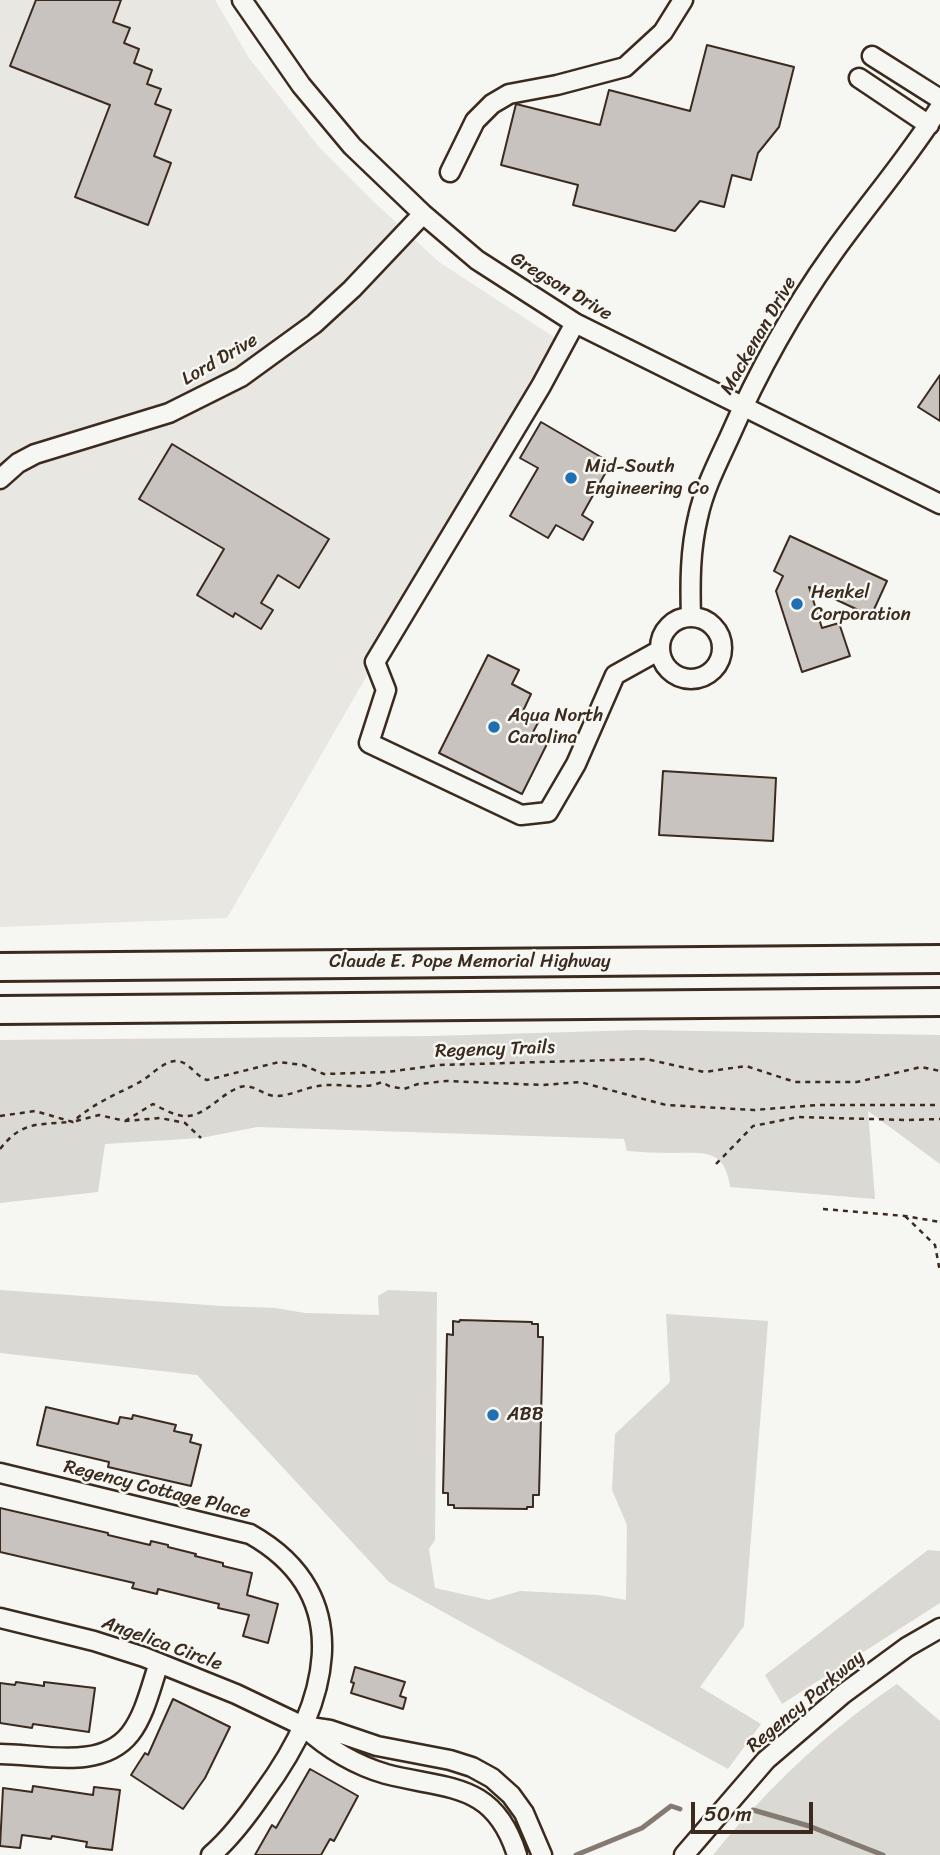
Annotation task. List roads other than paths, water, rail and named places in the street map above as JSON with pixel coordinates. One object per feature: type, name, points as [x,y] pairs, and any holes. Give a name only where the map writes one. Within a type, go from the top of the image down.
[{"type":"highway","name":"Claude E. Pope Memorial Highway","points":[[0,967],[940,959]]},
{"type":"highway","points":[[0,1010],[940,1002]]},
{"type":"street","name":"Gregson Drive","points":[[242,0],[301,85],[352,146],[423,214],[477,260],[575,323],[940,504]]},
{"type":"street","points":[[450,172],[475,121],[492,104],[509,94],[557,85],[625,67],[663,32],[684,0]]},
{"type":"street","points":[[872,56],[940,99]]},
{"type":"street","points":[[859,78],[929,125]]},
{"type":"street","name":"Mackenan Drive","points":[[691,617],[690,567],[698,517],[703,497],[742,408],[798,308],[831,256],[940,107]]},
{"type":"street","name":"Lord Drive","points":[[0,479],[18,463],[35,454],[169,413],[241,377],[314,324],[352,289],[423,214]]},
{"type":"street","points":[[575,323],[541,386],[375,662],[386,690],[369,743],[521,815],[548,811],[576,764],[615,675],[660,650]]},
{"type":"street","points":[[691,617],[711,624],[722,642],[722,653],[712,671],[693,680],[683,678],[667,668],[660,650],[666,631],[672,624],[691,617]]},
{"type":"street","name":"Regency Cottage Place","points":[[0,1473],[250,1534],[278,1552],[311,1594],[320,1625],[323,1656],[321,1675],[303,1726]]},
{"type":"street","name":"Angelica Circle","points":[[0,1618],[94,1641],[159,1663],[236,1694],[303,1726],[323,1744],[352,1761],[385,1773],[451,1786],[473,1795],[489,1806],[515,1851]]},
{"type":"street","name":"Regency Parkway","points":[[684,1855],[766,1760],[843,1694],[907,1647],[940,1628]]},
{"type":"street","points":[[0,1754],[89,1756],[110,1751],[131,1732],[159,1663]]},
{"type":"street","points":[[211,1855],[250,1811],[280,1771],[303,1726]]},
{"type":"street","name":"Angelica Circle","points":[[303,1726],[330,1730],[389,1749],[450,1760],[482,1772],[511,1795],[524,1813],[539,1849]]},
{"type":"waterway","points":[[576,1855],[642,1828],[671,1806],[680,1809]]},
{"type":"waterway","points":[[753,1810],[809,1826],[883,1855]]},
{"type":"place","name":"Mid-South Engineering Co","points":[[571,478]]},
{"type":"place","name":"Henkel Corporation","points":[[797,604]]},
{"type":"place","name":"Aqua North Carolina","points":[[494,727]]},
{"type":"place","name":"ABB","points":[[493,1415]]}]
